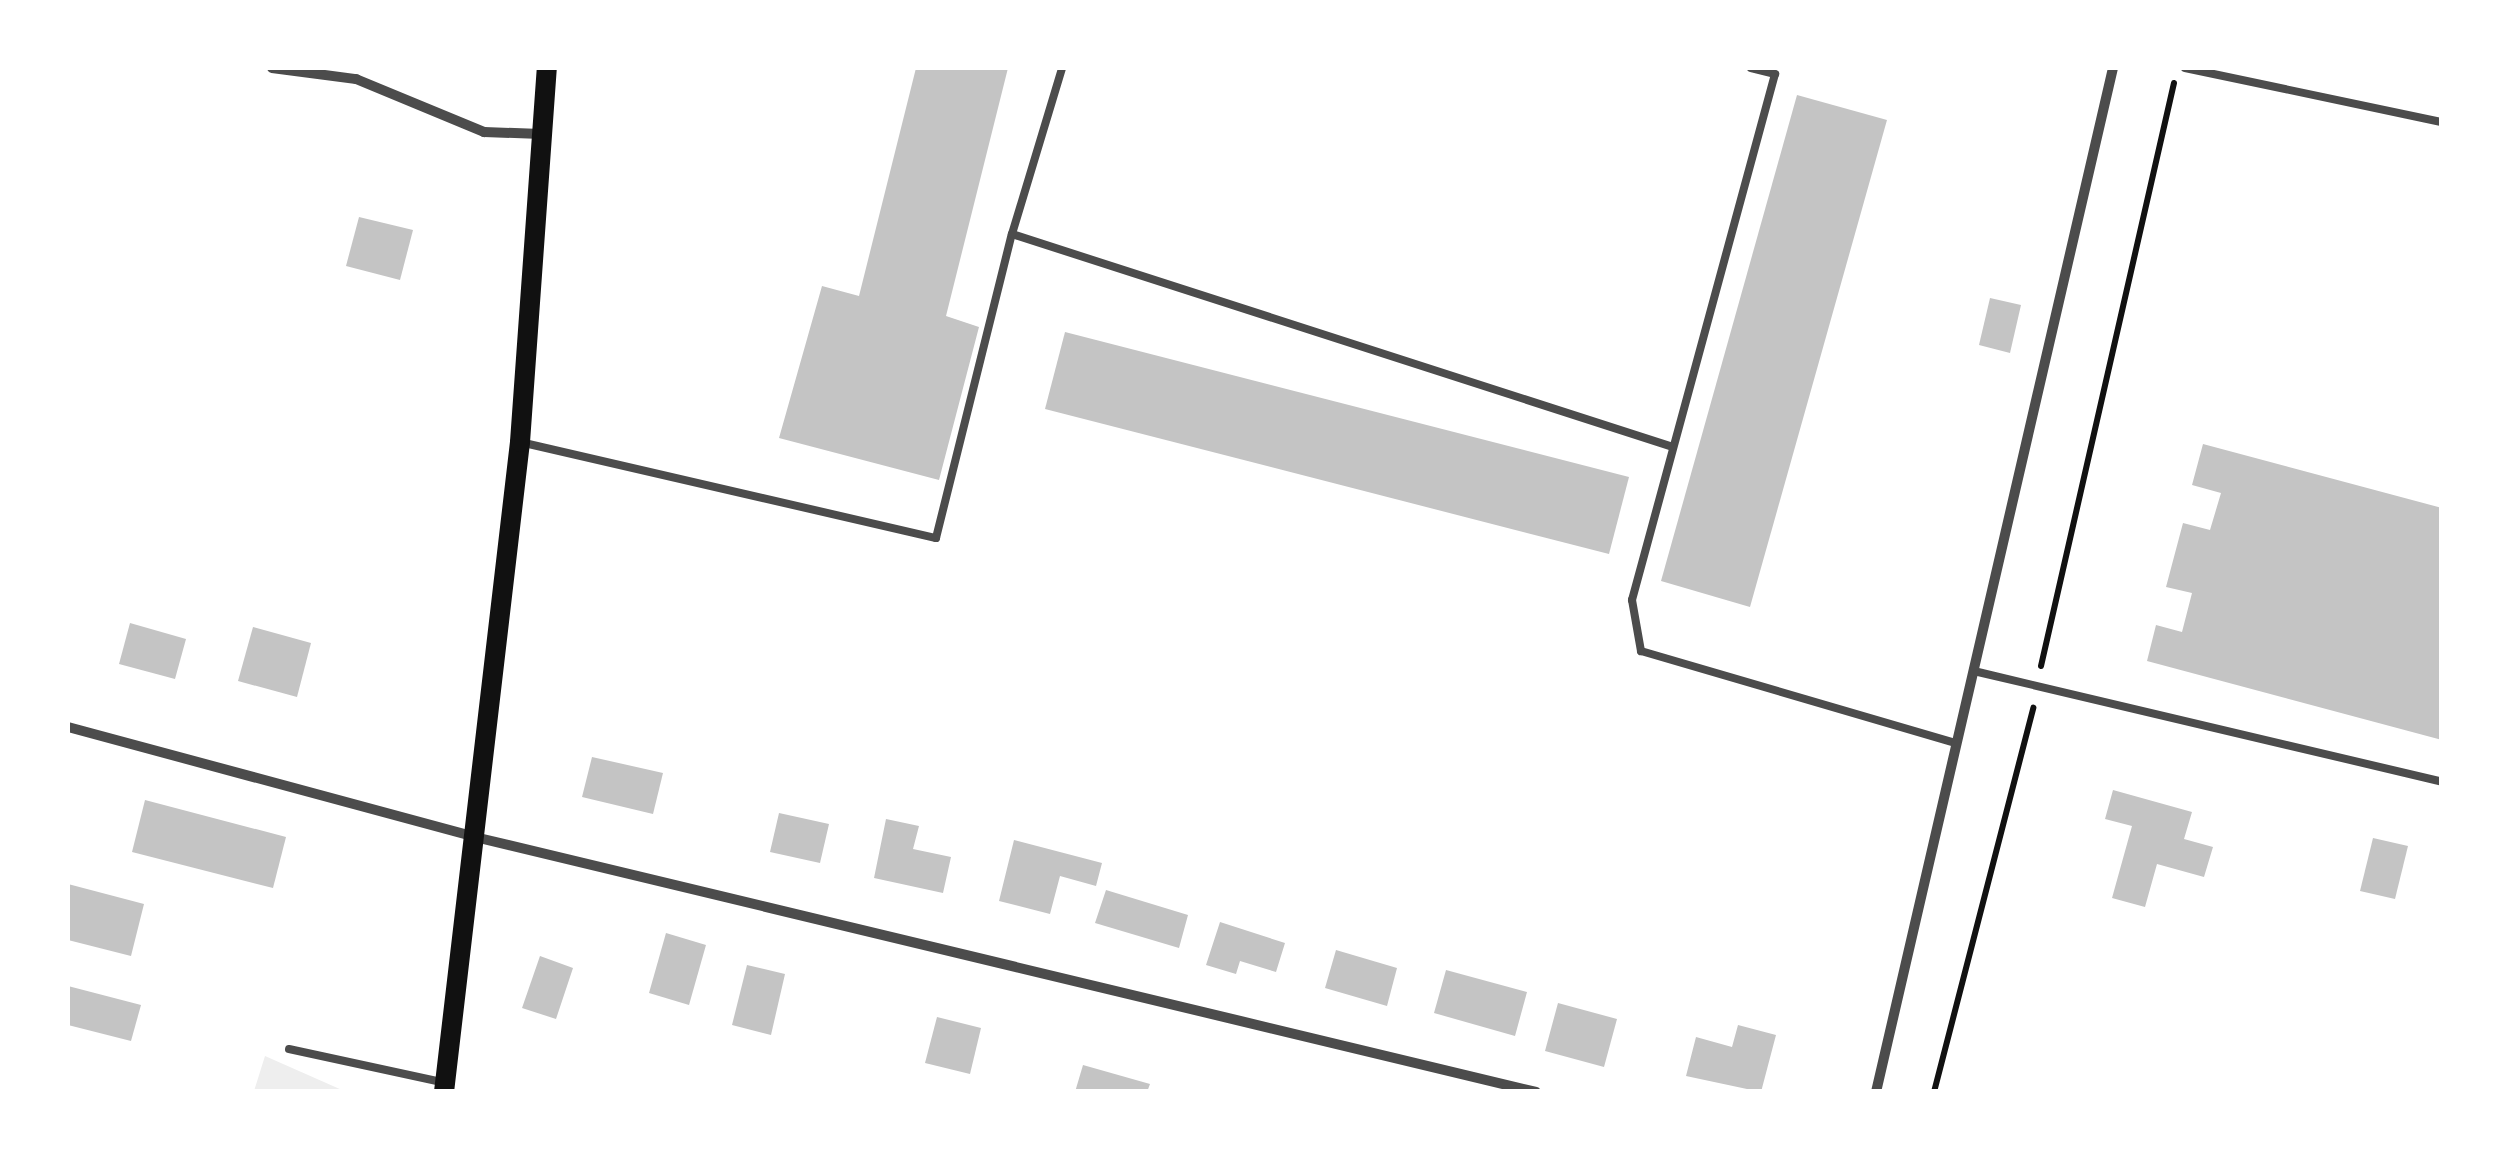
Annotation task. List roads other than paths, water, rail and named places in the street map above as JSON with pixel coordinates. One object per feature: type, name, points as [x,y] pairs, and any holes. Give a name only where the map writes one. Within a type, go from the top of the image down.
[{"type":"main road","points":[[445,1087],[478,838],[520,442],[547,68]]},
{"type":"street","points":[[272,68],[356,79],[484,132],[541,134]]},
{"type":"street","points":[[1876,1092],[1956,743],[1978,672],[2112,68]]},
{"type":"street","points":[[68,727],[478,838],[1536,1092]]},
{"type":"lane","points":[[520,442],[936,538],[1012,234],[1062,68]]},
{"type":"lane","points":[[1751,68],[1775,74],[1632,600],[1641,651],[1956,743]]},
{"type":"lane","points":[[2186,68],[2442,122]]},
{"type":"lane","points":[[1012,234],[1673,447]]},
{"type":"lane","points":[[1978,672],[2442,782]]},
{"type":"lane","points":[[289,1048],[445,1087]]}]
